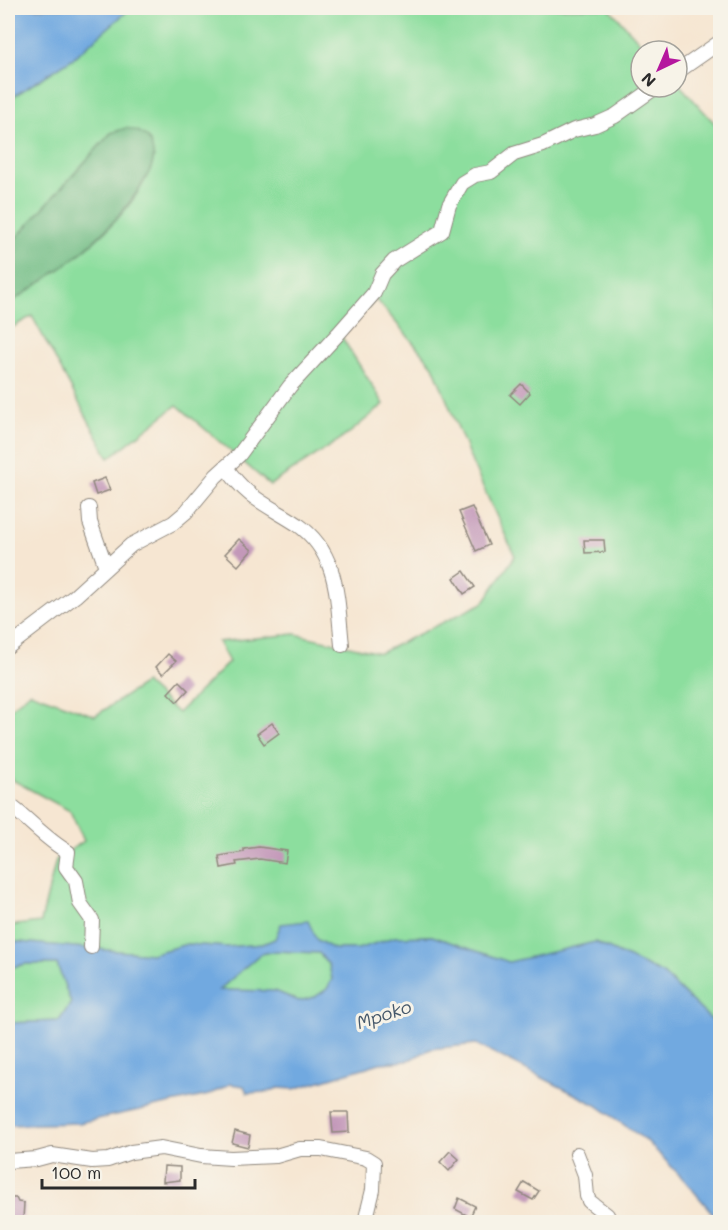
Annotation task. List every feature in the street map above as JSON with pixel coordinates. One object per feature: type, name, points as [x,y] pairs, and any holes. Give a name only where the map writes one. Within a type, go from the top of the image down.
[{"type":"street","points":[[689,64],[720,42]]},
{"type":"street","points":[[8,647],[59,609],[132,545],[173,523],[186,512],[216,476],[239,455],[290,386],[374,293],[382,274],[394,261],[442,231],[449,205],[462,183],[475,176],[491,172],[514,154],[543,146],[574,130],[595,125],[615,116],[639,99]]},
{"type":"street","points":[[226,467],[236,482],[259,502],[298,525],[327,556],[336,586],[342,645]]},
{"type":"street","points":[[89,508],[90,522],[106,567]]},
{"type":"street","points":[[8,804],[55,845],[68,852],[66,867],[76,881],[80,903],[92,920],[91,947]]},
{"type":"street","points":[[8,1161],[37,1159],[52,1155],[92,1161],[108,1160],[131,1152],[160,1148],[201,1156],[231,1158],[276,1156],[300,1149],[321,1149],[351,1154],[374,1163],[373,1190],[364,1222]]},
{"type":"street","points":[[577,1154],[585,1175],[589,1201],[607,1215],[610,1222]]},
{"type":"green space","points":[[131,8],[609,8],[637,39],[629,39],[629,99],[689,99],[689,95],[720,129],[720,1028],[663,974],[595,942],[509,963],[432,936],[395,937],[358,949],[334,949],[317,940],[275,939],[263,944],[227,947],[187,944],[151,954],[8,941],[8,926],[41,922],[56,860],[84,841],[70,811],[9,778],[8,711],[30,692],[95,716],[145,683],[178,713],[229,662],[218,642],[295,634],[380,653],[483,603],[515,556],[473,465],[433,366],[376,299],[341,336],[384,404],[347,435],[270,485],[177,405],[109,458],[32,316],[8,330],[8,304],[73,260],[114,222],[131,202],[145,180],[154,157],[111,133],[18,236],[8,240],[8,100],[72,59]]},
{"type":"green space","points":[[126,128],[145,135],[152,147],[152,166],[141,186],[128,205],[98,238],[63,266],[8,304],[8,240],[18,236],[111,133]]},
{"type":"green space","points":[[276,951],[319,953],[329,965],[332,979],[327,989],[315,997],[299,1001],[275,991],[219,990],[260,954]]},
{"type":"green space","points":[[26,964],[57,964],[71,1003],[59,1021],[8,1023],[8,968]]},
{"type":"water","points":[[8,8],[131,8],[72,59],[8,100]]},
{"type":"water","name":"Mpoko","points":[[308,921],[317,940],[334,949],[358,949],[395,937],[432,936],[509,962],[595,942],[663,974],[720,1028],[720,1222],[648,1142],[596,1105],[476,1044],[431,1049],[407,1061],[380,1063],[294,1089],[278,1088],[268,1092],[247,1093],[244,1086],[230,1084],[209,1095],[79,1123],[8,1125],[8,1023],[59,1021],[71,1003],[57,964],[26,964],[8,968],[8,941],[151,954],[187,944],[227,947],[263,944],[275,939],[281,924]],"holes":[[[276,951],[319,953],[329,965],[332,979],[327,989],[315,997],[299,1001],[275,991],[219,990],[260,954]]]},
{"type":"building","points":[[521,384],[530,393],[520,404],[510,395]]},
{"type":"building","points":[[105,478],[110,490],[96,495],[92,483]]},
{"type":"building","points":[[472,507],[489,545],[476,551],[459,512]]},
{"type":"building","points":[[239,539],[252,550],[238,566],[225,554]]},
{"type":"building","points":[[584,540],[604,540],[605,552],[585,553]]},
{"type":"building","points":[[464,571],[475,587],[464,594],[454,578]]},
{"type":"building","points":[[168,654],[176,661],[163,674],[156,667]]},
{"type":"building","points":[[179,681],[188,690],[177,702],[168,693]]},
{"type":"building","points":[[272,723],[279,733],[264,744],[257,734]]},
{"type":"building","points":[[259,847],[287,851],[285,863],[260,859],[236,862],[237,865],[221,868],[219,856]]},
{"type":"building","points":[[331,1112],[348,1112],[349,1132],[333,1133]]},
{"type":"building","points":[[235,1131],[250,1135],[248,1147],[232,1143]]},
{"type":"building","points":[[450,1151],[459,1159],[449,1171],[440,1162]]},
{"type":"building","points":[[164,1166],[180,1167],[180,1180],[163,1182]]},
{"type":"building","points":[[524,1182],[539,1191],[533,1200],[518,1192]]},
{"type":"building","points":[[8,1198],[16,1198],[18,1202],[24,1203],[23,1219],[8,1219]]},
{"type":"building","points":[[459,1198],[475,1206],[470,1217],[455,1209]]}]
